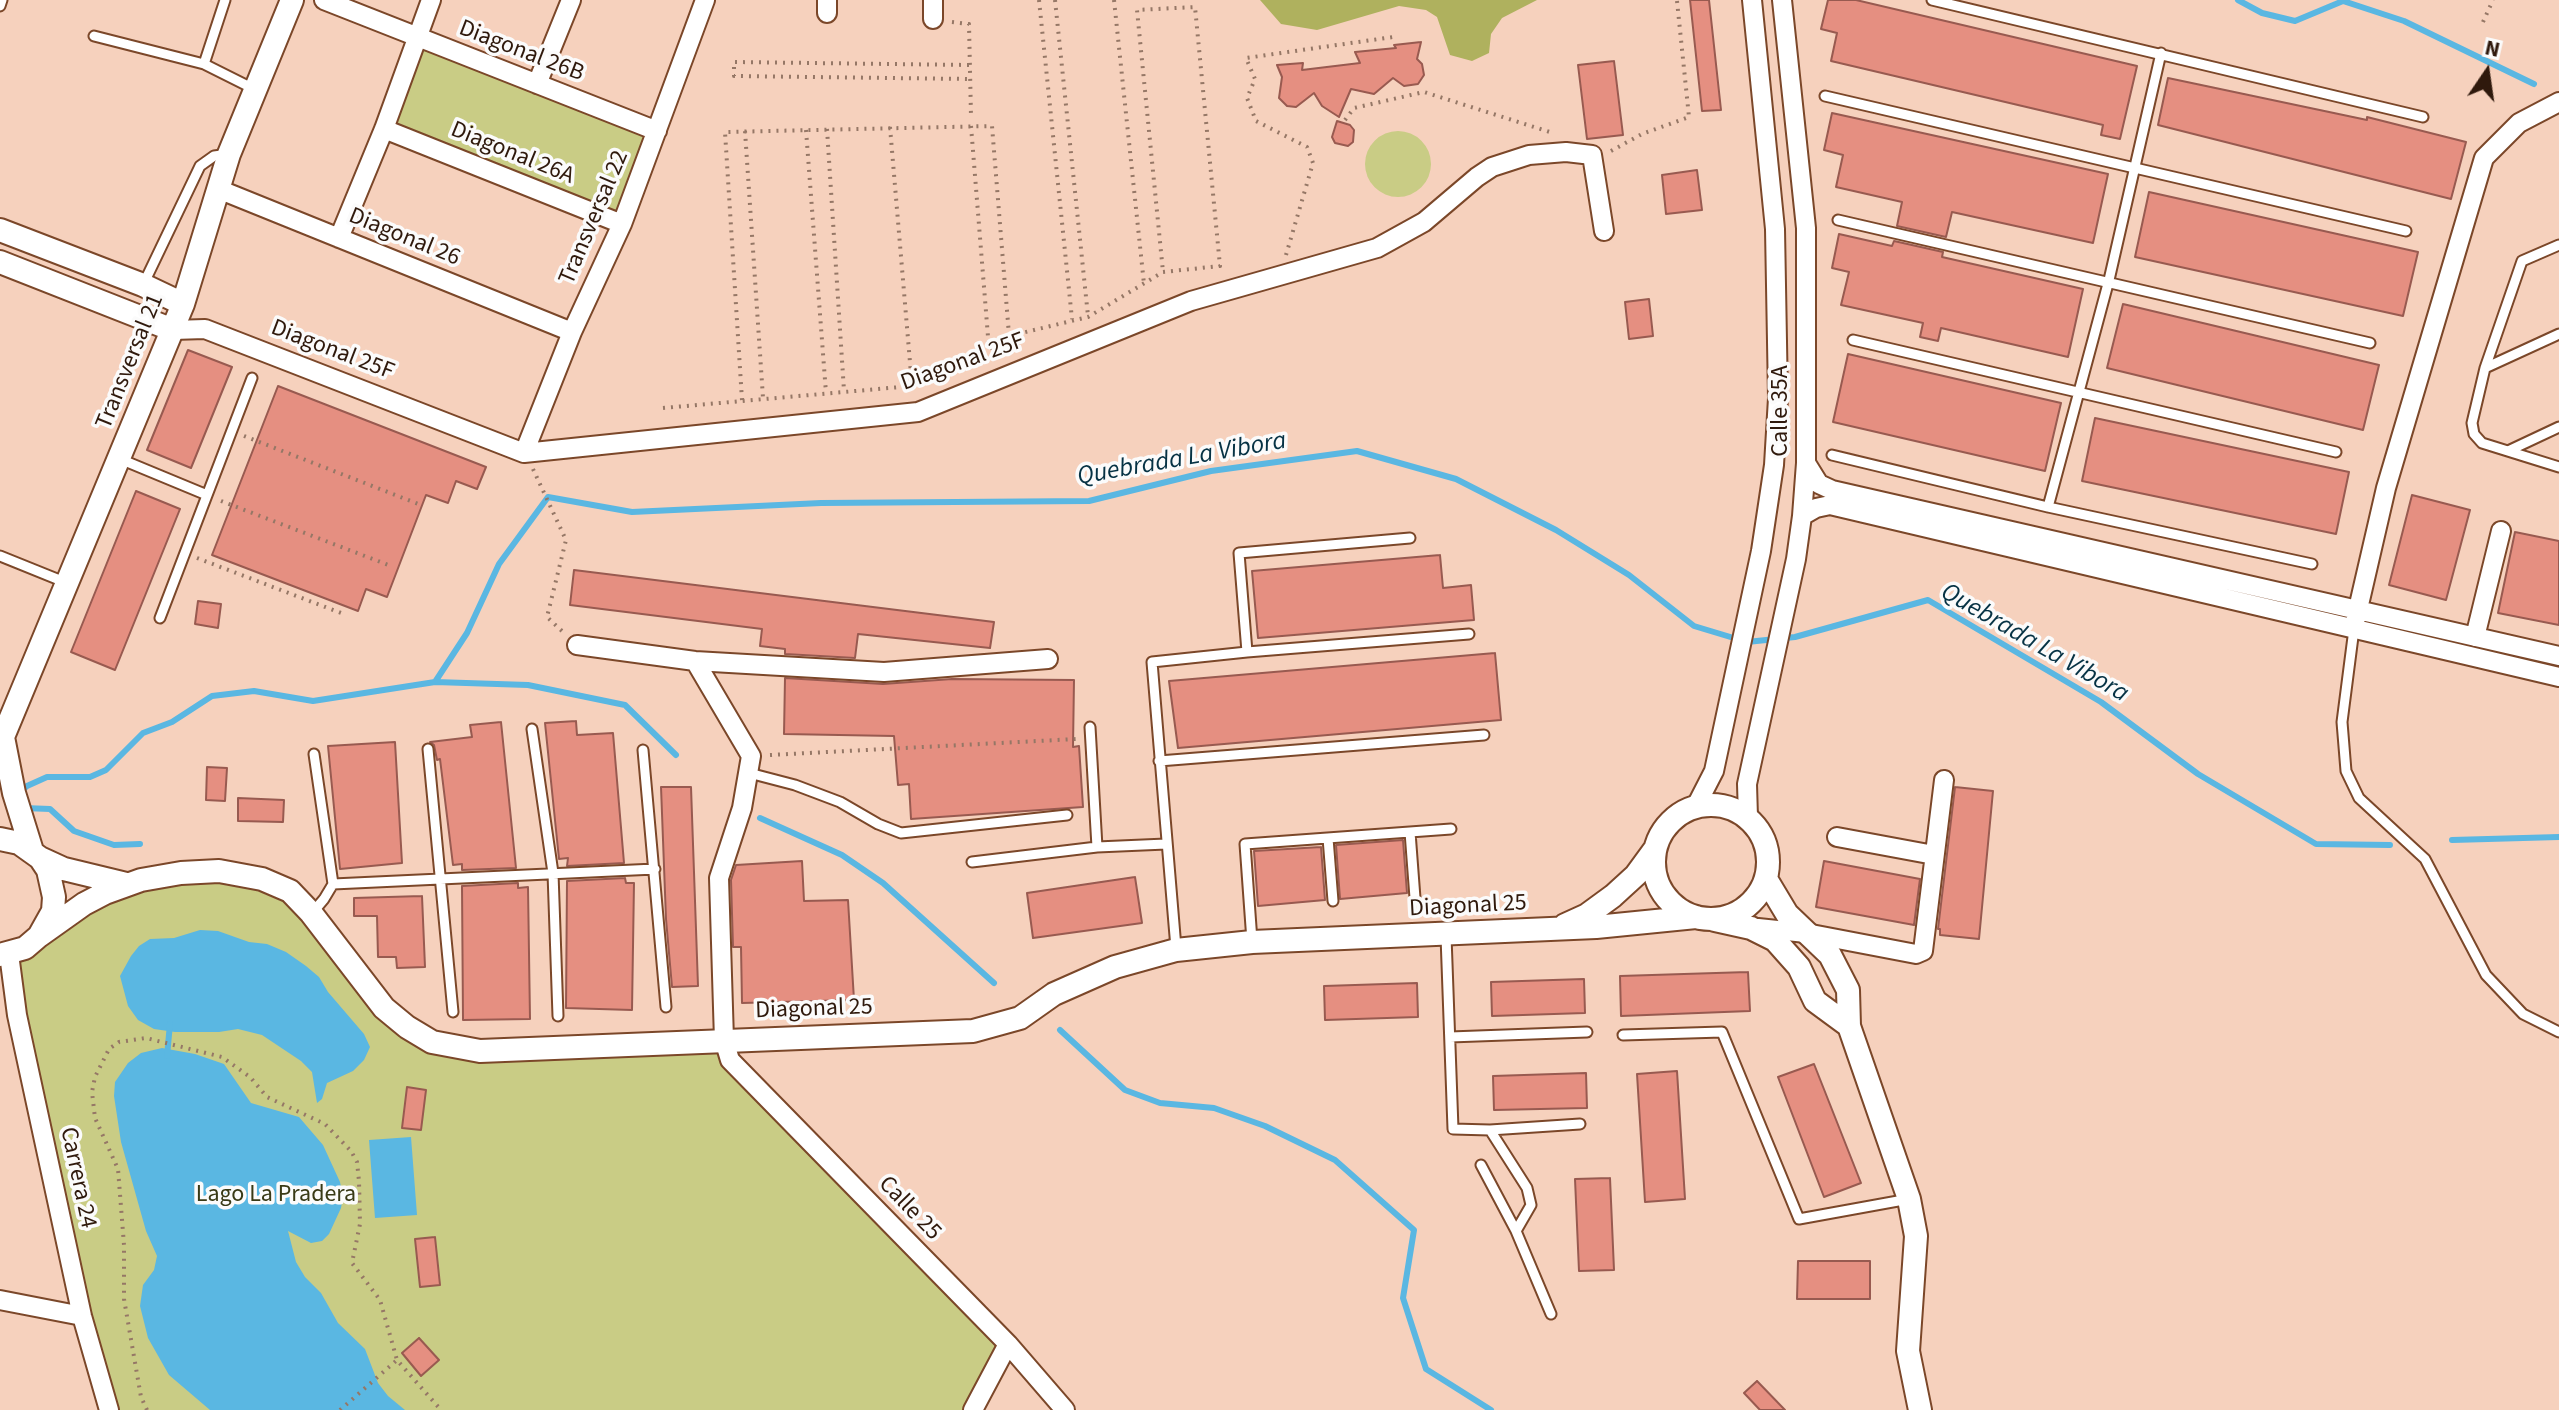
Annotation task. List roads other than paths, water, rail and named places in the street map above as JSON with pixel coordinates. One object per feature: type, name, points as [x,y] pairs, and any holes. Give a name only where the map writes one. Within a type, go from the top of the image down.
[{"type":"street","name":"Transversal 21","points":[[39,936],[47,924],[54,897],[48,870],[36,855],[22,815],[2,740],[173,330],[229,154],[292,0]]},
{"type":"street","name":"Diagonal 26B","points":[[324,0],[657,131]]},
{"type":"street","points":[[339,238],[384,129],[431,0]]},
{"type":"street","points":[[537,84],[571,0]]},
{"type":"street","name":"Transversal 22","points":[[524,453],[572,332],[622,224],[705,0]]},
{"type":"street","points":[[933,0],[933,19]]},
{"type":"street","name":"Calle 35A","points":[[1696,806],[1714,771],[1761,551],[1774,465],[1778,398],[1775,229],[1752,0]]},
{"type":"street","name":"Calle 35A","points":[[1748,817],[1747,784],[1796,559],[1806,463],[1806,228],[1782,0]]},
{"type":"street","points":[[2355,619],[2386,488],[2484,158],[2519,123],[2559,102]]},
{"type":"street","name":"Diagonal 26A","points":[[384,129],[622,224]]},
{"type":"street","name":"Diagonal 25F","points":[[0,262],[173,330],[205,329],[524,453],[918,412],[1168,310],[1377,248],[1424,222],[1492,167],[1529,155],[1566,152],[1592,155],[1604,231]]},
{"type":"street","name":"Diagonal 26","points":[[218,189],[572,332]]},
{"type":"street","name":"Diagonal 25F","points":[[0,230],[143,285],[183,304],[205,329]]},
{"type":"street","points":[[1806,463],[1819,484],[1832,490],[2355,619],[2559,677]]},
{"type":"street","points":[[1802,516],[1830,505],[2355,619],[2475,637],[2559,656]]},
{"type":"street","points":[[2475,637],[2501,531]]},
{"type":"street","points":[[577,645],[695,661],[884,672],[1048,659]]},
{"type":"street","points":[[695,661],[750,764],[742,808],[719,878],[724,1040]]},
{"type":"street","points":[[1751,928],[1806,933],[1916,954],[1923,951],[1944,780]]},
{"type":"street","points":[[1714,804],[1732,808],[1748,817],[1760,830],[1767,846],[1769,862],[1766,879],[1758,895],[1746,908],[1730,916],[1704,918],[1673,904],[1658,883],[1654,867],[1655,849],[1660,835],[1670,822],[1696,806],[1714,804]]},
{"type":"street","points":[[1837,837],[1934,855]]},
{"type":"street","name":"Diagonal 25","points":[[0,839],[19,843],[64,869],[134,882]]},
{"type":"street","name":"Diagonal 25","points":[[1558,928],[1587,915],[1613,896],[1636,875],[1655,849]]},
{"type":"street","name":"Diagonal 25","points":[[5,954],[25,948],[84,904],[134,882],[181,873],[219,871],[262,879],[290,891],[311,913],[384,1008],[432,1042],[480,1051],[973,1031],[1020,1018],[1054,994],[1115,967],[1176,950],[1252,942],[1704,918],[1751,928],[1775,940],[1799,967],[1815,1001],[1849,1026]]},
{"type":"street","points":[[1766,879],[1787,914],[1830,955],[1848,990],[1849,1026],[1909,1199],[1916,1236],[1908,1351],[1920,1410]]},
{"type":"street","name":"Carrera 24","points":[[5,954],[82,1316],[109,1410]]},
{"type":"street","name":"Calle 25","points":[[724,1040],[730,1060],[1008,1344],[1065,1410]]},
{"type":"street","points":[[0,1300],[82,1316]]},
{"type":"street","points":[[973,1410],[1008,1344]]},
{"type":"lane","points":[[0,6],[2,0]]},
{"type":"lane","points":[[204,64],[225,0]]},
{"type":"lane","points":[[1932,0],[2423,117]]},
{"type":"lane","points":[[94,36],[204,64],[254,89]]},
{"type":"lane","points":[[2048,507],[2109,280],[2161,53]]},
{"type":"lane","points":[[1825,96],[2406,231]]},
{"type":"lane","points":[[143,285],[200,166],[214,156],[229,154]]},
{"type":"lane","points":[[1838,220],[2109,280],[2370,343]]},
{"type":"lane","points":[[2559,245],[2522,261],[2485,368],[2472,423],[2474,434],[2482,443],[2559,467]]},
{"type":"lane","points":[[2485,368],[2559,334]]},
{"type":"lane","points":[[1853,340],[2336,452]]},
{"type":"lane","points":[[160,618],[252,378]]},
{"type":"lane","points":[[2508,451],[2559,427]]},
{"type":"lane","points":[[1832,455],[2048,507],[2312,564]]},
{"type":"lane","points":[[120,459],[207,495]]},
{"type":"lane","points":[[1247,652],[1239,553],[1410,538]]},
{"type":"lane","points":[[0,556],[69,583]]},
{"type":"lane","points":[[2355,619],[2342,722],[2346,771],[2359,798],[2425,859],[2486,975],[2523,1014],[2559,1032]]},
{"type":"lane","points":[[1176,950],[1152,662],[1469,634]]},
{"type":"lane","points":[[1090,727],[1097,847]]},
{"type":"lane","points":[[532,729],[553,873],[558,1016]]},
{"type":"lane","points":[[1159,761],[1484,735]]},
{"type":"lane","points":[[428,749],[453,1012]]},
{"type":"lane","points":[[643,750],[666,1007]]},
{"type":"lane","points":[[311,913],[333,884],[314,754]]},
{"type":"lane","points":[[750,764],[840,802],[901,833],[1067,815]]},
{"type":"lane","points":[[1252,942],[1245,844],[1451,829]]},
{"type":"lane","points":[[1410,832],[1415,898]]},
{"type":"lane","points":[[1328,838],[1333,901]]},
{"type":"lane","points":[[972,862],[1097,847],[1166,844]]},
{"type":"lane","points":[[333,884],[655,869]]},
{"type":"lane","points":[[1446,934],[1453,1129],[1490,1130],[1580,1124]]},
{"type":"lane","points":[[1450,1037],[1587,1032]]},
{"type":"lane","points":[[1623,1035],[1722,1032],[1799,1219],[1909,1199]]},
{"type":"lane","points":[[1490,1130],[1527,1188],[1531,1205],[1516,1231]]},
{"type":"lane","points":[[1481,1165],[1516,1231],[1551,1314]]},
{"type":"water","points":[[200,930],[218,931],[249,942],[267,944],[306,966],[319,977],[364,1034],[370,1047],[364,1060],[353,1071],[327,1083],[322,1099],[317,1103],[312,1072],[262,1035],[238,1029],[175,1032],[154,1029],[138,1020],[128,1006],[120,976],[131,956],[150,939],[174,938]]},
{"type":"water","points":[[162,1048],[195,1054],[224,1064],[251,1103],[299,1117],[323,1145],[340,1182],[343,1197],[341,1208],[329,1234],[322,1241],[311,1243],[288,1231],[296,1262],[305,1277],[321,1293],[338,1323],[365,1349],[378,1383],[405,1410],[210,1410],[169,1375],[148,1338],[140,1306],[143,1285],[154,1270],[157,1256],[146,1231],[121,1142],[114,1096],[115,1082],[128,1063],[141,1053]]},
{"type":"water","points":[[411,1137],[417,1215],[375,1218],[369,1140]]},
{"type":"waterway","points":[[2238,0],[2262,13],[2295,21],[2343,1],[2404,21],[2534,84]]},
{"type":"waterway","name":"Quebrada La Vibora","points":[[435,682],[467,633],[499,564],[548,497],[632,512],[821,503],[1089,501],[1211,471],[1357,451],[1456,479],[1556,530],[1629,575],[1694,626],[1747,642],[1795,637],[1928,600],[2101,702],[2198,774],[2316,844],[2390,845]]},
{"type":"waterway","name":"Quebrada La Vibora","points":[[20,792],[47,777],[90,777],[106,770],[143,733],[172,722],[212,696],[254,691],[313,701],[435,682],[528,685],[625,705],[676,755]]},
{"type":"waterway","points":[[24,808],[50,809],[74,831],[114,845],[140,844]]},
{"type":"waterway","points":[[760,818],[842,855],[883,883],[994,983]]},
{"type":"waterway","name":"Quebrada La Vibora","points":[[2452,840],[2559,837]]},
{"type":"waterway","points":[[167,1056],[170,1024]]},
{"type":"waterway","points":[[1060,1030],[1125,1090],[1160,1103],[1214,1108],[1265,1126],[1335,1160],[1414,1230],[1403,1298],[1426,1369],[1491,1410]]},
{"type":"park label","name":"Lago La Pradera","points":[[276,1196]]}]
